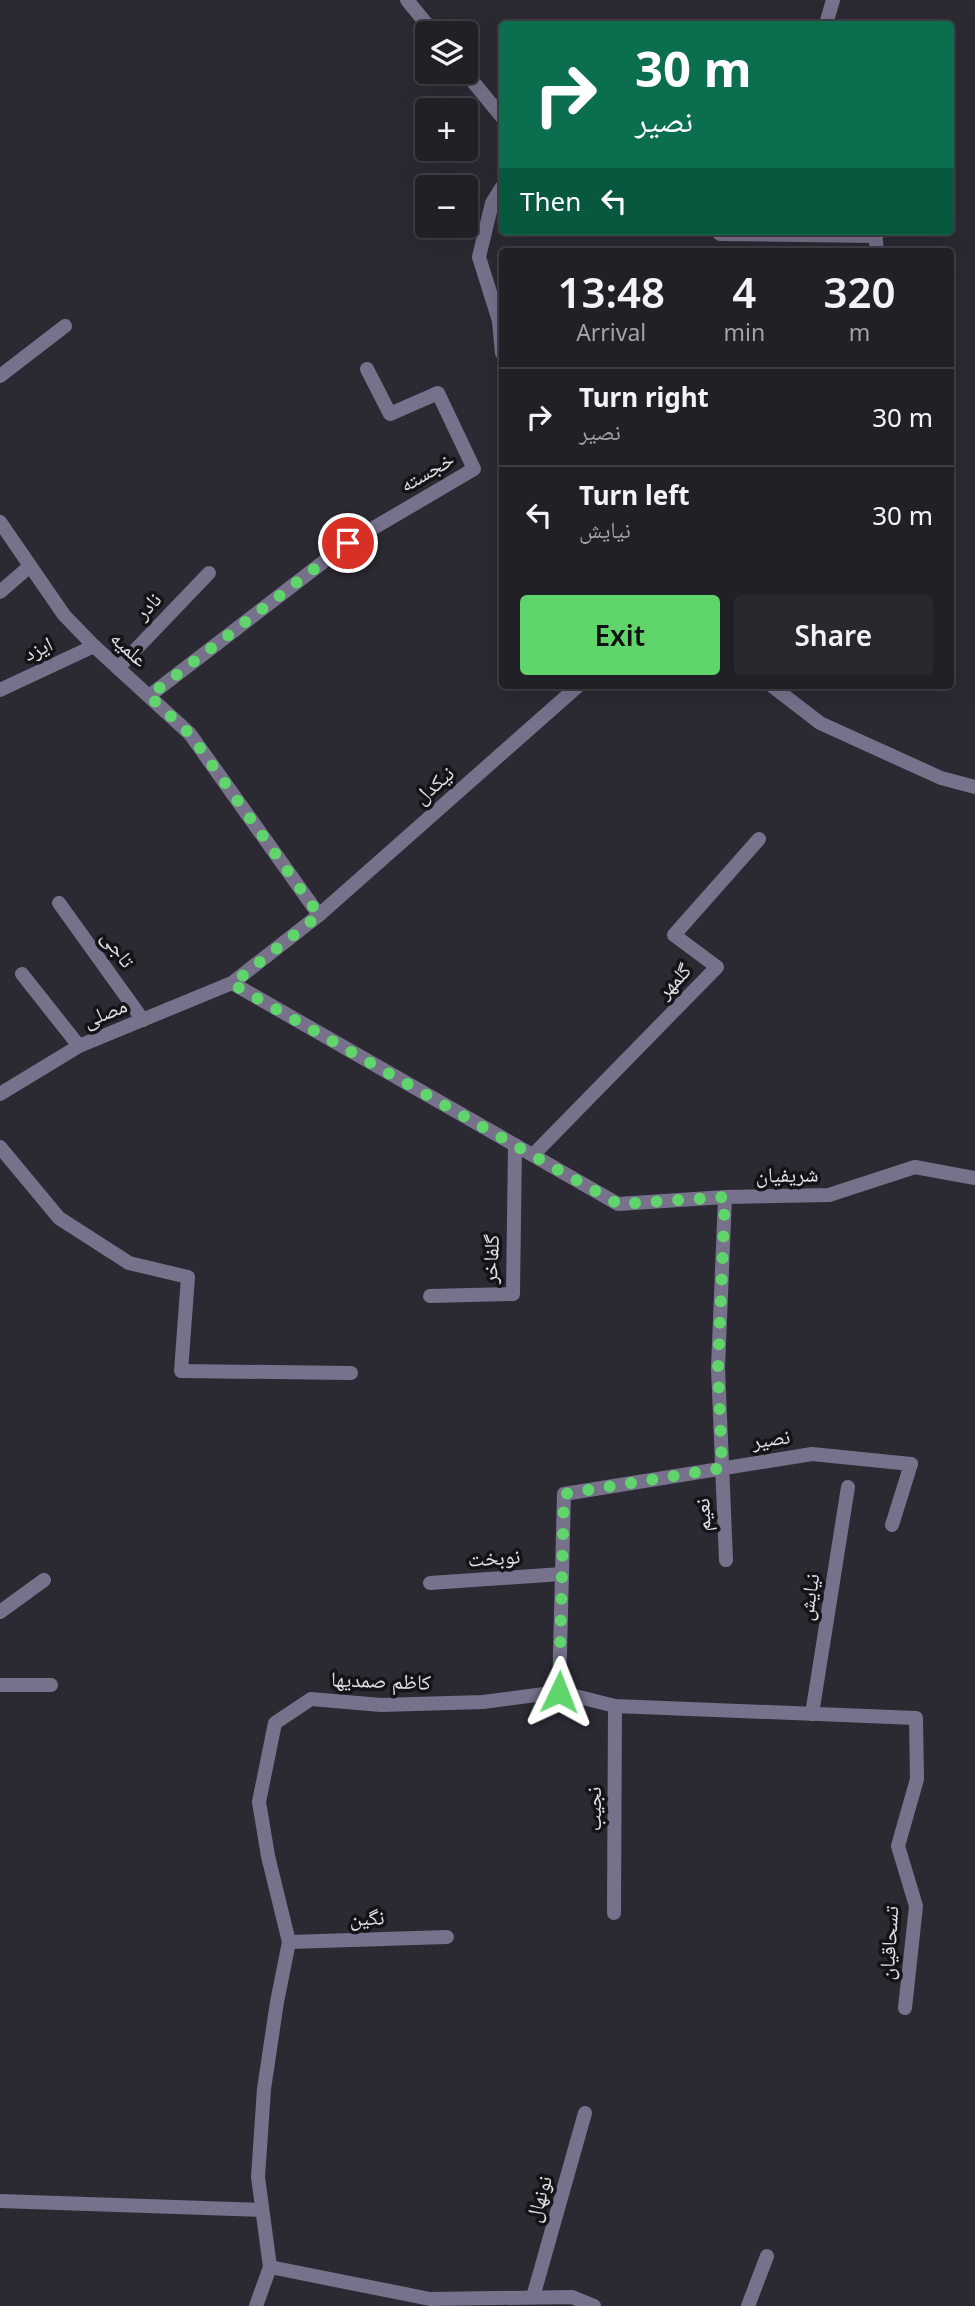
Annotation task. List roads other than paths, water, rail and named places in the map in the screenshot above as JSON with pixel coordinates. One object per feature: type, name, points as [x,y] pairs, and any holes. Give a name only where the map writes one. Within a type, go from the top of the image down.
[{"type":"street","points":[[407,0],[424,21]]},
{"type":"street","points":[[827,21],[833,0]]},
{"type":"street","points":[[475,84],[499,113]]},
{"type":"street","points":[[499,192],[492,203],[480,257],[499,321]]},
{"type":"street","points":[[0,376],[65,326]]},
{"type":"street","name":"خجسته","points":[[149,696],[348,543],[474,469],[438,393],[390,414],[367,369]]},
{"type":"street","name":"علمیه","points":[[0,522],[64,615],[190,734],[319,915]]},
{"type":"street","points":[[0,592],[30,566]]},
{"type":"street","name":"نادر","points":[[118,668],[209,573]]},
{"type":"street","name":"ایزد","points":[[0,690],[94,646]]},
{"type":"street","name":"نیکدل","points":[[319,915],[575,689]]},
{"type":"street","points":[[776,689],[820,723],[941,778],[975,787]]},
{"type":"street","name":"گلمهر","points":[[533,1155],[717,967],[674,935],[759,839]]},
{"type":"street","name":"تاجی","points":[[59,903],[143,1020]]},
{"type":"street","points":[[232,984],[319,915]]},
{"type":"street","points":[[22,974],[79,1046]]},
{"type":"street","name":"شریفیان","points":[[232,984],[618,1204],[725,1197],[829,1195],[915,1167],[975,1178]]},
{"type":"street","name":"مصلی","points":[[0,1094],[79,1046],[232,984]]},
{"type":"street","name":"گلفاخر","points":[[430,1296],[513,1294],[515,1145]]},
{"type":"street","points":[[0,1147],[59,1218],[129,1263],[188,1277],[181,1371],[351,1373]]},
{"type":"street","points":[[722,1468],[718,1368],[725,1197]]},
{"type":"street","name":"نصیر","points":[[559,1692],[564,1494],[812,1454],[911,1464],[892,1525]]},
{"type":"street","name":"نعیم","points":[[722,1468],[726,1560]]},
{"type":"street","name":"نیایش","points":[[813,1714],[848,1488]]},
{"type":"street","name":"نوبخت","points":[[430,1583],[562,1574]]},
{"type":"street","points":[[0,1612],[44,1580]]},
{"type":"street","points":[[0,1685],[51,1685]]},
{"type":"street","name":"کاظم صمدیها","points":[[256,2306],[270,2267],[258,2177],[264,2089],[276,2002],[289,1942],[268,1856],[259,1802],[275,1723],[311,1699],[381,1706],[483,1702],[559,1692],[615,1706],[916,1718]]},
{"type":"street","name":"نجیب","points":[[614,1913],[615,1706]]},
{"type":"street","name":"تسحاقیان","points":[[905,2008],[916,1906],[898,1846],[917,1779],[916,1718]]},
{"type":"street","name":"نگین","points":[[289,1942],[447,1937]]},
{"type":"street","name":"نونهال","points":[[533,2297],[585,2113]]},
{"type":"street","points":[[0,2201],[262,2210]]},
{"type":"street","points":[[748,2306],[766,2256]]},
{"type":"street","points":[[270,2267],[430,2299],[572,2297],[594,2306]]}]
